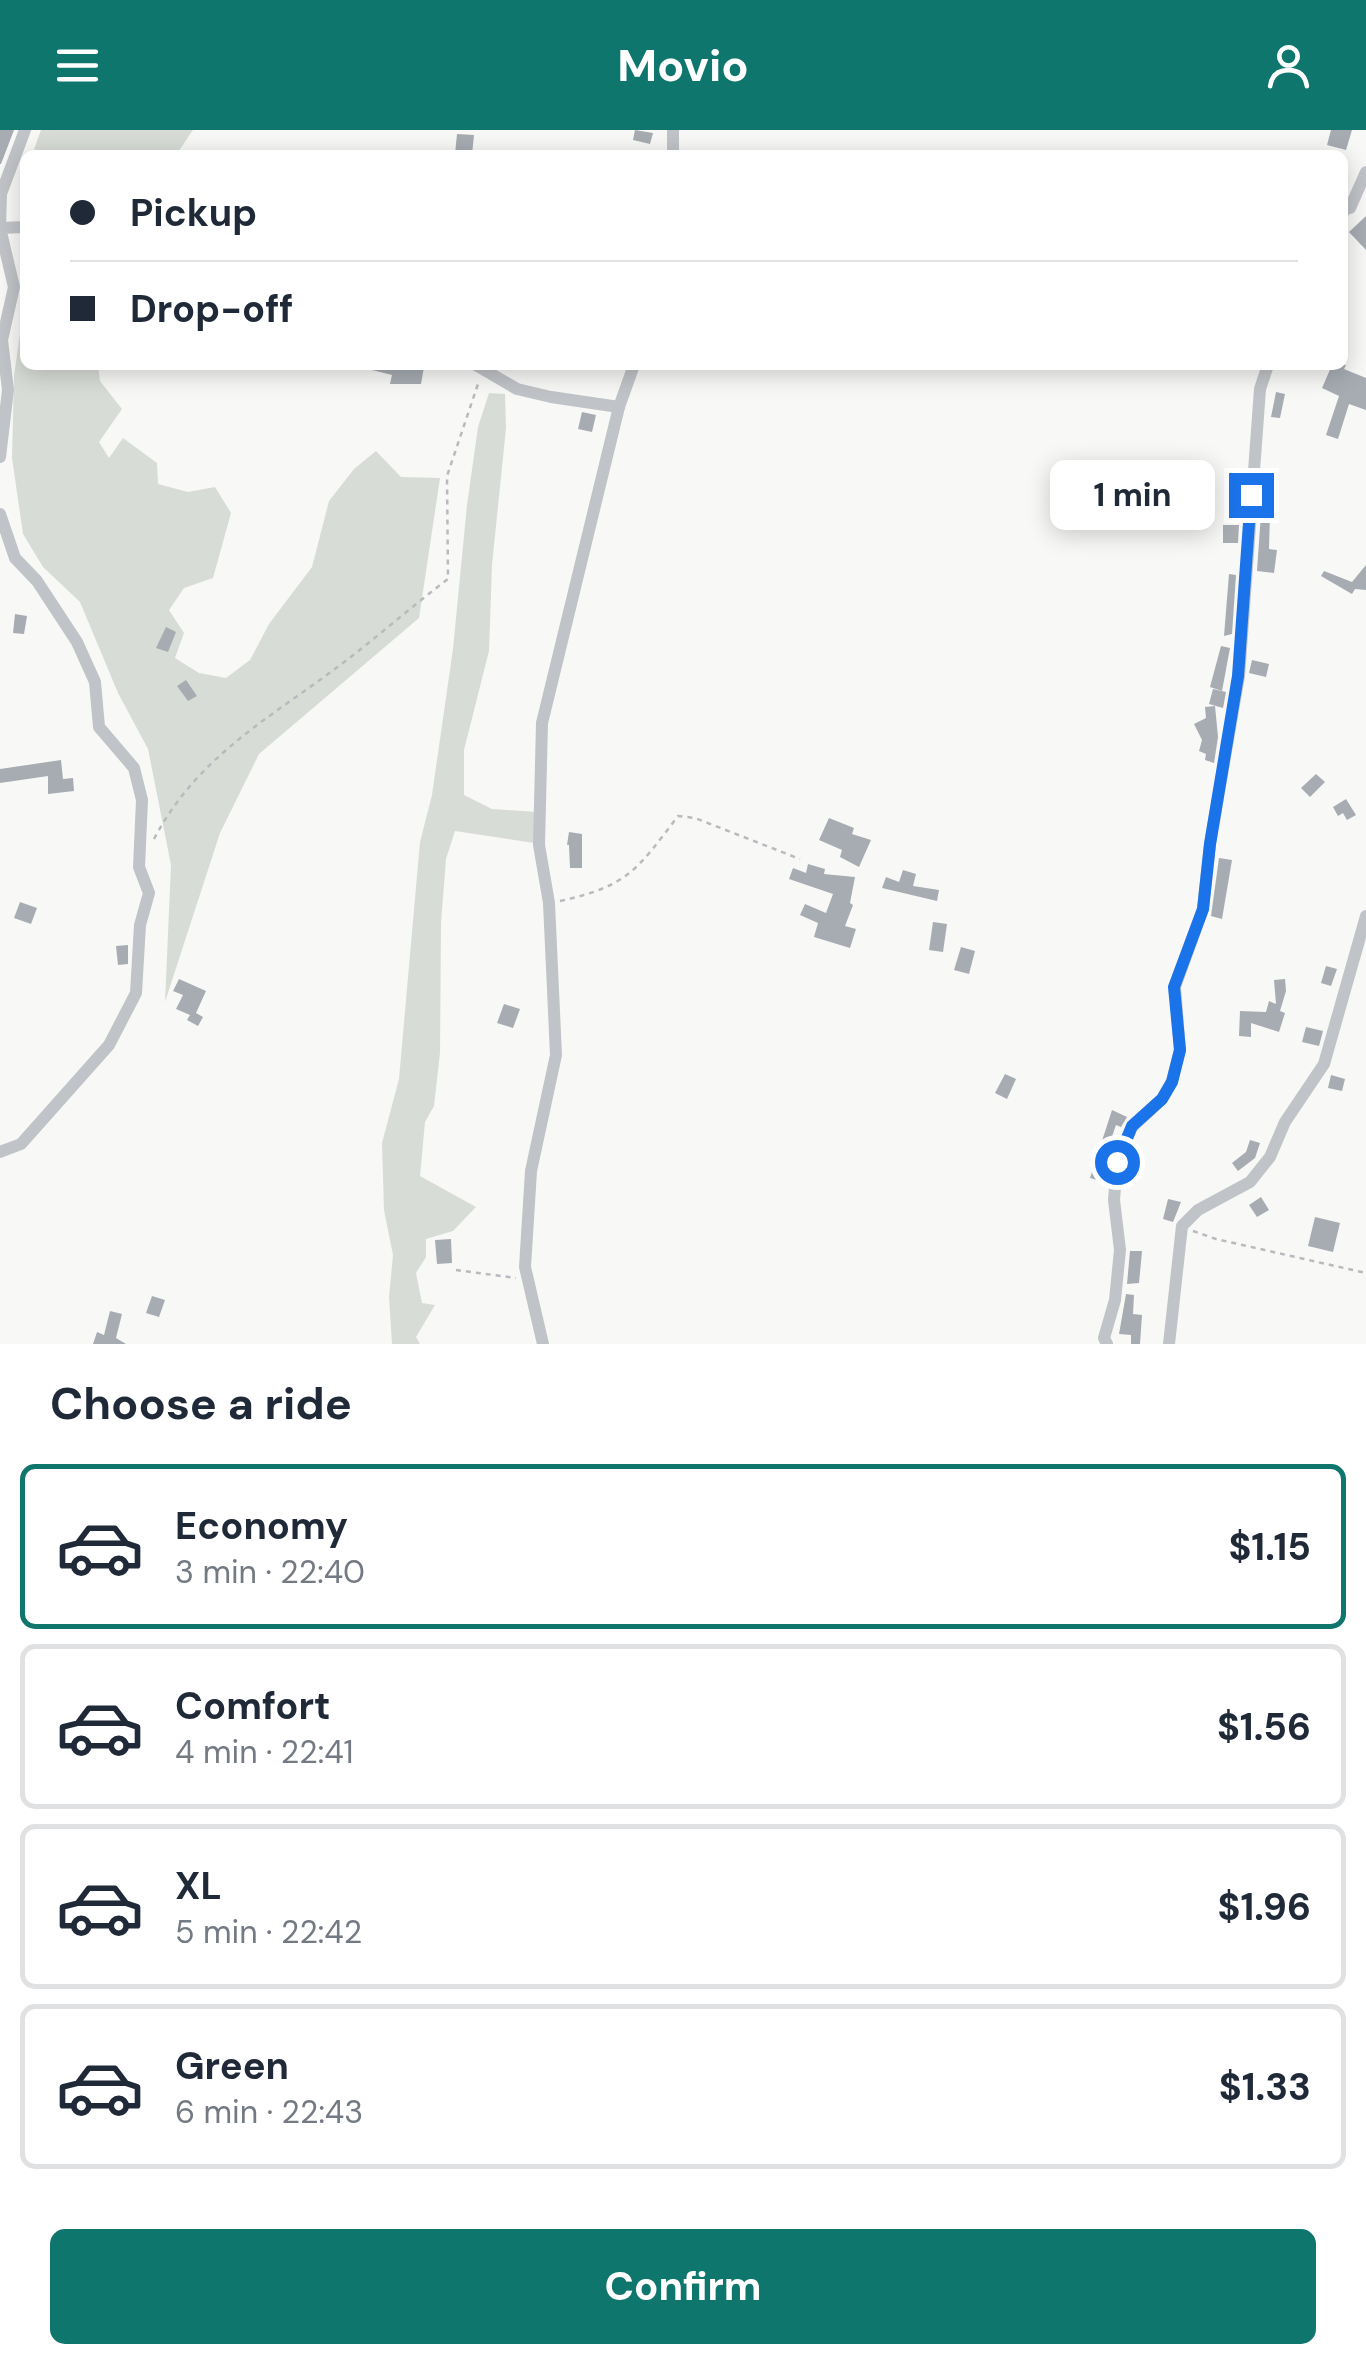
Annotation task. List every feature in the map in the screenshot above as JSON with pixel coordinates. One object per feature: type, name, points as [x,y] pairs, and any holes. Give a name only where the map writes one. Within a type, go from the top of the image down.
[{"type":"street","points":[[0,457],[8,390],[2,340],[14,288],[0,228],[1,194],[24,130]]},
{"type":"street","points":[[1348,206],[1366,172]]},
{"type":"street","points":[[484,370],[517,388],[551,398],[620,407]]},
{"type":"street","points":[[543,1344],[525,1267],[531,1171],[556,1055],[549,903],[539,845],[542,723],[632,370]]},
{"type":"street","points":[[1107,1344],[1104,1338],[1115,1300],[1120,1250],[1114,1200],[1117,1162],[1132,1126],[1162,1099],[1172,1082],[1180,1050],[1174,987],[1203,909],[1238,676],[1260,389],[1266,370]]},
{"type":"street","points":[[0,514],[16,558],[37,581],[77,642],[95,682],[99,727],[134,768],[142,800],[140,867],[148,893],[140,925],[136,994],[109,1045],[22,1144],[0,1152]]},
{"type":"street","points":[[1169,1344],[1182,1226],[1198,1210],[1250,1182],[1270,1157],[1285,1122],[1324,1064],[1366,916]]},
{"type":"path","points":[[140,867],[171,806],[244,732],[338,666],[448,579],[447,476],[478,370]]},
{"type":"path","points":[[549,903],[619,884],[678,816],[695,818],[800,859]]},
{"type":"path","points":[[1182,1226],[1216,1240],[1366,1273]]},
{"type":"path","points":[[456,1270],[528,1278]]},
{"type":"shaded area","points":[[41,130],[193,130],[179,150],[34,150]]},
{"type":"shaded area","points":[[20,335],[20,370],[99,370],[100,381],[122,409],[99,442],[109,458],[123,438],[157,463],[158,484],[188,492],[215,487],[231,513],[213,578],[184,588],[169,610],[184,633],[175,658],[199,673],[226,678],[250,660],[269,624],[312,567],[329,501],[354,469],[376,451],[401,477],[440,478],[419,618],[259,754],[220,833],[165,1002],[171,865],[148,749],[118,693],[80,602],[43,567],[23,534],[12,458],[14,375]]},
{"type":"shaded area","points":[[489,393],[505,394],[506,428],[492,565],[489,651],[464,750],[464,795],[492,809],[537,812],[534,843],[455,831],[446,859],[441,923],[440,1053],[434,1106],[425,1122],[420,1176],[476,1207],[453,1231],[426,1239],[426,1257],[416,1273],[422,1303],[435,1305],[416,1337],[420,1344],[392,1344],[389,1297],[393,1255],[384,1210],[382,1143],[399,1079],[420,842],[432,795],[453,649],[478,427]]},
{"type":"building","points":[[0,130],[14,130],[1,164],[0,164]]},
{"type":"building","points":[[635,130],[653,133],[650,144],[633,140]]},
{"type":"building","points":[[1331,130],[1352,130],[1346,150],[1327,145]]},
{"type":"building","points":[[457,134],[474,135],[472,150],[455,150]]},
{"type":"building","points":[[1366,216],[1366,250],[1349,232]]},
{"type":"building","points":[[372,370],[423,370],[421,384],[390,384],[392,375]]},
{"type":"building","points":[[1330,370],[1346,370],[1366,378],[1366,410],[1349,404],[1338,439],[1326,435],[1339,396],[1322,388]]},
{"type":"building","points":[[1276,392],[1285,394],[1280,418],[1271,417]]},
{"type":"building","points":[[582,412],[596,415],[592,432],[578,429]]},
{"type":"building","points":[[1261,513],[1270,513],[1269,549],[1277,550],[1274,573],[1257,571]]},
{"type":"building","points":[[1223,525],[1239,525],[1238,543],[1223,543]]},
{"type":"building","points":[[1366,565],[1366,590],[1355,589],[1352,594],[1321,576],[1324,571],[1352,582]]},
{"type":"building","points":[[1229,574],[1236,575],[1232,634],[1224,636]]},
{"type":"building","points":[[15,614],[27,616],[24,634],[13,633]]},
{"type":"building","points":[[166,627],[176,632],[168,652],[156,648]]},
{"type":"building","points":[[1221,646],[1230,648],[1222,691],[1210,687]]},
{"type":"building","points":[[1252,660],[1269,664],[1266,677],[1249,673]]},
{"type":"building","points":[[186,680],[197,696],[188,701],[177,686]]},
{"type":"building","points":[[1213,689],[1226,692],[1223,708],[1209,704]]},
{"type":"building","points":[[1215,706],[1218,737],[1214,763],[1205,760],[1206,754],[1199,751],[1202,740],[1194,724],[1206,718],[1205,707]]},
{"type":"building","points":[[61,760],[63,779],[73,778],[74,791],[48,794],[48,776],[0,783],[0,769]]},
{"type":"building","points":[[1316,774],[1325,782],[1310,797],[1301,788]]},
{"type":"building","points":[[1346,799],[1356,815],[1347,820],[1343,813],[1338,816],[1333,807]]},
{"type":"building","points":[[829,818],[854,828],[852,834],[871,840],[859,867],[840,857],[842,850],[819,840]]},
{"type":"building","points":[[569,832],[582,834],[582,868],[570,868]]},
{"type":"building","points":[[1219,858],[1232,860],[1222,919],[1211,916]]},
{"type":"building","points":[[808,864],[825,869],[824,874],[855,877],[850,903],[853,905],[845,926],[856,929],[850,948],[814,937],[818,923],[800,915],[805,904],[826,913],[833,894],[789,879],[793,868],[806,873]]},
{"type":"building","points":[[903,870],[916,874],[913,886],[939,890],[937,901],[882,888],[886,877],[899,882]]},
{"type":"building","points":[[20,902],[37,908],[31,924],[14,918]]},
{"type":"building","points":[[933,922],[947,924],[943,952],[929,950]]},
{"type":"building","points":[[128,945],[128,964],[118,965],[116,946]]},
{"type":"building","points":[[961,947],[975,951],[969,974],[954,970]]},
{"type":"building","points":[[1326,966],[1337,969],[1331,986],[1321,983]]},
{"type":"building","points":[[179,979],[206,991],[196,1013],[203,1017],[198,1026],[187,1020],[190,1015],[176,1009],[183,995],[173,991]]},
{"type":"building","points":[[1285,979],[1280,1011],[1285,1013],[1279,1032],[1251,1023],[1251,1037],[1239,1036],[1240,1011],[1266,1012],[1269,1001],[1276,1004],[1274,980]]},
{"type":"building","points":[[504,1004],[520,1009],[513,1028],[497,1023]]},
{"type":"building","points":[[1306,1027],[1323,1031],[1319,1046],[1302,1042]]},
{"type":"building","points":[[1005,1074],[1016,1079],[1007,1099],[995,1093]]},
{"type":"building","points":[[1331,1075],[1345,1079],[1342,1091],[1328,1088]]},
{"type":"building","points":[[1112,1110],[1127,1117],[1121,1127],[1116,1125],[1106,1154],[1109,1155],[1105,1182],[1090,1178]]},
{"type":"building","points":[[1250,1140],[1260,1143],[1255,1158],[1238,1171],[1232,1163],[1246,1152]]},
{"type":"building","points":[[1261,1197],[1269,1210],[1257,1217],[1249,1205]]},
{"type":"building","points":[[1168,1199],[1181,1202],[1173,1222],[1163,1219]]},
{"type":"building","points":[[1315,1217],[1340,1223],[1333,1252],[1308,1246]]},
{"type":"building","points":[[451,1239],[452,1263],[437,1264],[435,1240]]},
{"type":"building","points":[[1130,1251],[1142,1251],[1139,1283],[1127,1284]]},
{"type":"building","points":[[1126,1294],[1134,1295],[1133,1314],[1142,1315],[1140,1344],[1131,1344],[1131,1335],[1119,1334]]},
{"type":"building","points":[[152,1296],[165,1300],[159,1317],[146,1313]]},
{"type":"building","points":[[110,1311],[122,1314],[116,1338],[126,1344],[93,1344],[97,1332],[104,1335]]},
{"type":"route","points":[[1117,1162],[1132,1126],[1162,1099],[1172,1082],[1180,1050],[1174,987],[1203,909],[1238,676],[1251,495]]}]
